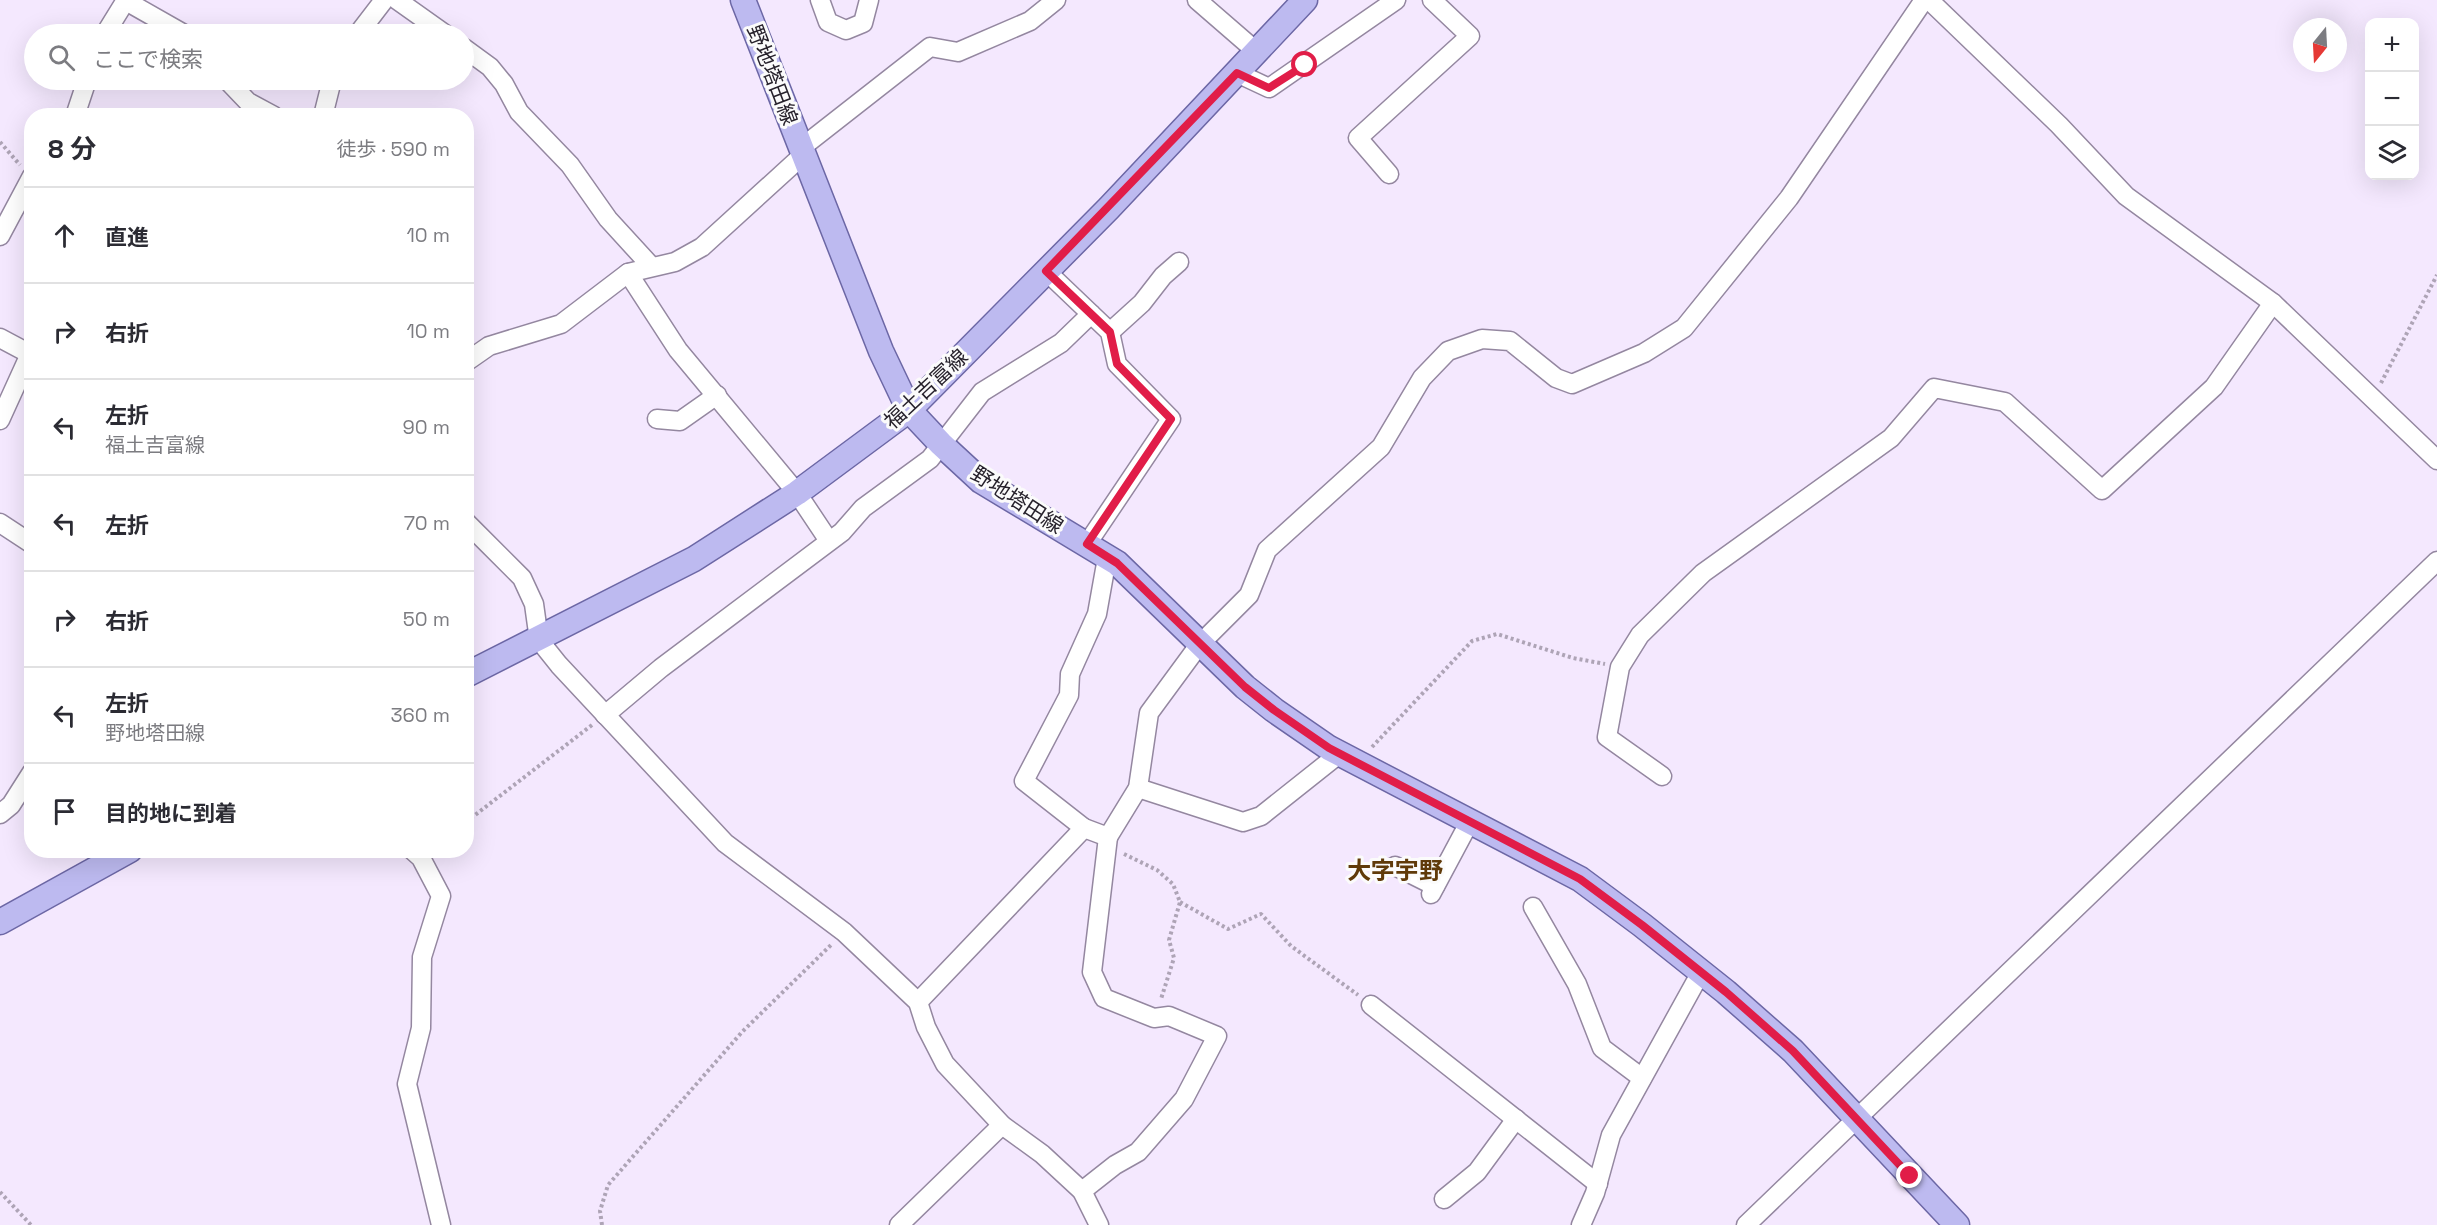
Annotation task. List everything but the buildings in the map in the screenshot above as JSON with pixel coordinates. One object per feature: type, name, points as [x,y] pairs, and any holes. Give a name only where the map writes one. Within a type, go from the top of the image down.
[{"type":"main road","name":"野地塔田線","points":[[743,0],[881,351],[909,410],[941,444],[981,481],[1117,563],[1199,645],[1274,710],[1348,758],[1580,879],[1701,972],[1793,1051],[1957,1225]]},
{"type":"main road","name":"福土吉富線","points":[[474,671],[694,559],[797,493],[909,410],[1046,271],[1305,0]]},
{"type":"main road","points":[[0,922],[116,858]]},
{"type":"street","points":[[111,24],[126,0],[167,24]]},
{"type":"street","points":[[366,24],[384,0]]},
{"type":"street","points":[[398,0],[431,24]]},
{"type":"street","points":[[820,0],[828,22],[846,30],[863,23],[869,0]]},
{"type":"street","points":[[474,356],[489,346],[561,324],[628,273],[675,261],[702,247],[802,152],[930,46],[958,52],[1030,21],[1056,0]]},
{"type":"street","points":[[1237,73],[1269,88],[1396,0]]},
{"type":"street","points":[[1389,174],[1358,138],[1470,36],[1432,0]]},
{"type":"street","points":[[1082,1191],[1115,1165],[1138,1152],[1184,1099],[1217,1036],[1169,1016],[1154,1018],[1104,999],[1092,972],[1108,841],[1138,788],[1149,713],[1199,645],[1249,595],[1267,550],[1381,447],[1422,378],[1448,351],[1482,339],[1510,341],[1556,378],[1572,384],[1644,353],[1684,328],[1789,198],[1924,0]]},
{"type":"street","points":[[1929,0],[2059,125],[2126,196],[2273,303],[2437,460]]},
{"type":"street","points":[[1199,1],[1257,52]]},
{"type":"street","points":[[474,55],[490,67],[504,84],[519,112],[570,165],[608,219],[651,266]]},
{"type":"street","points":[[78,108],[84,90]]},
{"type":"street","points":[[232,90],[243,108]]},
{"type":"street","points":[[324,108],[329,90]]},
{"type":"street","points":[[0,236],[24,190]]},
{"type":"street","points":[[1110,332],[1142,303],[1163,276],[1179,262]]},
{"type":"street","points":[[1046,271],[1110,332],[1117,364],[1171,419],[1087,544]]},
{"type":"street","points":[[628,273],[678,350],[797,493],[829,542]]},
{"type":"street","points":[[1662,776],[1607,737],[1620,667],[1640,635],[1703,573],[1891,438],[1934,388],[2005,402],[2102,490],[2214,387],[2273,303]]},
{"type":"street","points":[[605,715],[661,668],[829,542],[863,508],[930,459],[982,392],[1061,344],[1091,314]]},
{"type":"street","points":[[0,338],[24,350]]},
{"type":"street","points":[[0,420],[24,368]]},
{"type":"street","points":[[657,419],[680,421],[717,395]]},
{"type":"street","points":[[0,523],[24,539]]},
{"type":"street","points":[[474,530],[522,578],[534,604],[539,640],[605,715],[725,843],[844,932],[918,1002],[926,1028],[945,1065],[1002,1125],[1042,1154],[1082,1191],[1099,1225]]},
{"type":"street","points":[[1107,558],[1097,614],[1070,674],[1069,695],[1024,781],[1084,828],[1108,841]]},
{"type":"street","points":[[1746,1225],[1859,1119],[2437,561]]},
{"type":"street","points":[[1138,788],[1243,822],[1261,816],[1348,758]]},
{"type":"street","points":[[0,814],[11,805],[24,785]]},
{"type":"street","points":[[1395,866],[1433,890],[1470,821]]},
{"type":"street","points":[[918,1002],[1084,828]]},
{"type":"street","points":[[421,858],[441,896],[422,957],[421,1028],[407,1084],[441,1225]]},
{"type":"street","points":[[1533,907],[1577,984],[1602,1048],[1642,1078]]},
{"type":"street","points":[[1581,1225],[1598,1184],[1611,1135],[1701,972]]},
{"type":"street","points":[[1371,1005],[1598,1184]]},
{"type":"street","points":[[1444,1199],[1477,1172],[1516,1119]]},
{"type":"street","points":[[899,1225],[1002,1125]]},
{"type":"path","points":[[0,142],[24,169]]},
{"type":"path","points":[[2372,400],[2437,274]]},
{"type":"path","points":[[1348,758],[1473,641],[1497,634],[1573,658],[1620,667]]},
{"type":"path","points":[[474,816],[605,715]]},
{"type":"path","points":[[1108,841],[1157,870],[1173,884],[1180,902],[1169,940],[1174,958],[1154,1018]]},
{"type":"path","points":[[1180,902],[1228,928],[1261,914],[1291,946],[1371,1005]]},
{"type":"path","points":[[602,1225],[600,1211],[608,1185],[742,1032],[844,932]]},
{"type":"path","points":[[0,1192],[32,1225]]},
{"type":"district","name":"大字宇野","points":[[1395,871]]},
{"type":"route","points":[[1305,65],[1269,88],[1237,73],[1046,271],[1110,332],[1117,364],[1171,419],[1087,544],[1117,563],[1199,645],[1245,687],[1329,748],[1580,879],[1642,925],[1726,992],[1793,1051],[1910,1176]]}]
